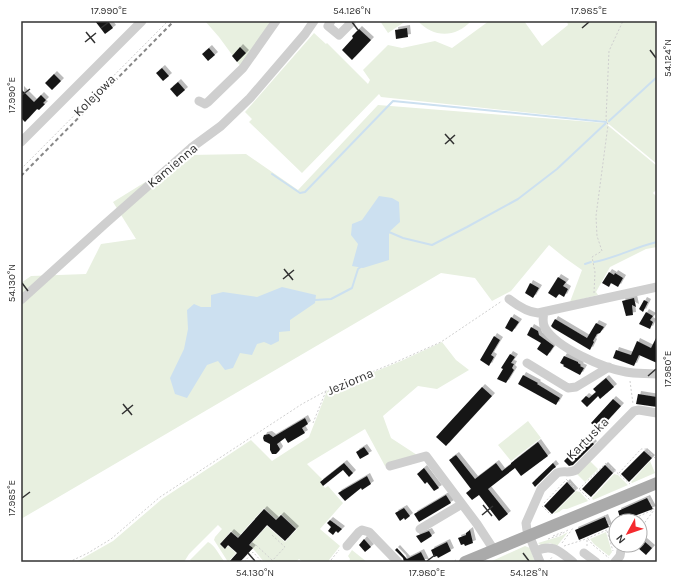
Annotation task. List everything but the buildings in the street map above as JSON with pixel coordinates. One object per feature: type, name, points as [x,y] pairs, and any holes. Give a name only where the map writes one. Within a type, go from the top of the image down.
[{"type":"main road","points":[[465,562],[657,483]]},
{"type":"street","name":"Kolejowa","points":[[21,142],[142,21]]},
{"type":"street","points":[[198,101],[205,104],[208,102],[244,68],[276,21]]},
{"type":"street","name":"Kamienna","points":[[21,300],[185,153],[221,126],[250,98],[305,34],[314,21]]},
{"type":"street","points":[[331,21],[328,26],[338,35],[351,23],[349,21]]},
{"type":"street","points":[[509,299],[520,307],[532,312],[544,312],[657,287]]},
{"type":"street","points":[[544,312],[544,325],[556,339],[589,360],[609,368],[628,372],[657,374]]},
{"type":"street","points":[[527,363],[563,385],[571,388],[576,387],[609,368]]},
{"type":"street","name":"Kartuska","points":[[529,536],[526,526],[528,518],[542,489],[557,473],[576,470],[634,411],[657,413]]},
{"type":"street","points":[[390,466],[426,456],[492,544],[494,550]]},
{"type":"street","points":[[420,529],[462,504]]},
{"type":"street","points":[[347,546],[362,530],[370,532],[398,562]]},
{"type":"street","points":[[529,536],[540,562]]},
{"type":"street","points":[[536,551],[543,548],[552,548],[573,562]]},
{"type":"street","points":[[584,553],[596,562]]},
{"type":"street","points":[[612,559],[620,556],[621,553]]},
{"type":"path","name":"Kolejowa","points":[[21,169],[168,21]]},
{"type":"path","points":[[594,301],[595,272],[592,257],[602,251],[597,236],[596,216],[608,125],[606,119],[609,51],[623,21]]},
{"type":"path","name":"Jeziorna","points":[[69,562],[88,553],[111,539],[166,492],[302,404],[326,391],[440,342],[494,306],[504,300],[509,299]]},
{"type":"path","points":[[628,372],[632,385],[634,406]]},
{"type":"path","points":[[314,423],[326,391]]},
{"type":"path","points":[[619,473],[641,449],[646,449],[657,460]]},
{"type":"path","points":[[579,489],[606,463],[615,472],[619,473],[631,486]]},
{"type":"path","points":[[566,480],[574,487],[579,489],[592,502]]},
{"type":"path","points":[[652,495],[648,497],[654,510]]},
{"type":"path","points":[[647,513],[654,510]]},
{"type":"path","points":[[648,518],[654,510]]},
{"type":"path","points":[[605,514],[608,522]]},
{"type":"path","points":[[562,542],[574,526]]},
{"type":"path","points":[[565,546],[607,530],[612,559]]},
{"type":"path","points":[[256,545],[271,561],[285,547],[272,535]]},
{"type":"path","points":[[588,538],[593,545],[612,559]]},
{"type":"path","points":[[331,560],[343,545],[347,546]]},
{"type":"path","points":[[244,562],[253,552],[262,562]]},
{"type":"path","points":[[548,562],[555,553]]},
{"type":"green space","points":[[205,21],[274,21],[241,67]]},
{"type":"green space","points":[[380,21],[406,21],[388,33]]},
{"type":"green space","points":[[418,21],[471,21],[458,31],[444,34],[430,31]]},
{"type":"green space","points":[[489,21],[524,21],[542,46],[568,25],[567,21],[657,21],[657,164],[605,121],[381,97],[379,94],[302,173],[249,122],[252,119],[245,112],[314,33],[326,44],[327,43],[368,84],[370,80],[363,70],[388,45],[402,48],[435,41],[452,48]]},
{"type":"green space","points":[[378,105],[605,123],[657,166],[657,189],[653,193],[657,197],[657,247],[646,249],[610,267],[596,292],[598,295],[570,302],[582,270],[549,245],[511,291],[492,301],[475,278],[441,273],[21,519],[21,283],[31,276],[86,274],[101,244],[136,239],[113,202],[189,155],[246,154],[298,190]]},
{"type":"green space","points":[[442,342],[456,360],[469,370],[437,389],[418,386],[383,416],[391,438],[417,455],[385,466],[365,429],[307,464],[322,479],[320,482],[325,488],[328,486],[343,503],[320,529],[340,546],[329,560],[330,562],[303,562],[299,559],[296,562],[264,562],[250,545],[267,526],[285,542],[297,529],[281,514],[276,519],[264,508],[238,537],[231,531],[220,544],[225,549],[228,546],[236,553],[228,562],[214,540],[222,529],[218,525],[189,554],[184,562],[76,562],[113,541],[162,499],[251,440],[272,461],[309,437],[327,391],[401,361]]},
{"type":"green space","points":[[528,421],[541,438],[511,461],[498,445]]},
{"type":"green space","points":[[589,460],[598,469],[585,482],[576,473]]},
{"type":"green space","points":[[650,461],[655,473],[632,483],[631,482]]},
{"type":"green space","points":[[614,474],[618,475],[628,485],[593,500],[592,498]]},
{"type":"green space","points":[[576,491],[580,492],[588,501],[567,509],[563,509],[553,514]]},
{"type":"green space","points":[[568,532],[557,546],[550,543],[541,545],[538,543],[561,536]]},
{"type":"green space","points":[[606,532],[608,539],[608,553],[611,553],[609,556],[594,544],[590,539]]},
{"type":"green space","points":[[208,542],[215,548],[224,561],[192,562],[190,560]]},
{"type":"green space","points":[[525,546],[530,548],[535,562],[484,562],[492,561]]},
{"type":"green space","points":[[352,550],[367,562],[349,562],[350,559],[348,556]]},
{"type":"water","points":[[379,196],[392,198],[399,202],[400,222],[389,232],[389,260],[363,268],[352,266],[358,244],[351,235],[352,224],[362,220]]},
{"type":"water","points":[[282,287],[316,295],[315,303],[290,320],[290,331],[279,332],[279,341],[271,345],[264,342],[257,344],[252,355],[240,353],[233,368],[225,370],[218,361],[207,365],[187,398],[175,394],[170,378],[184,349],[188,329],[187,310],[194,304],[201,307],[211,307],[211,295],[223,292],[257,297]]},
{"type":"waterway","points":[[609,121],[657,77]]},
{"type":"waterway","points":[[272,174],[300,193],[305,192],[393,101],[606,122]]},
{"type":"waterway","points":[[388,234],[389,232],[403,238],[432,245],[518,199],[557,169],[606,123]]},
{"type":"waterway","points":[[594,262],[657,242]]},
{"type":"waterway","points":[[585,264],[591,262]]},
{"type":"waterway","points":[[315,300],[331,299],[352,288],[358,269],[362,266]]},
{"type":"railway","points":[[21,176],[174,21]]}]
